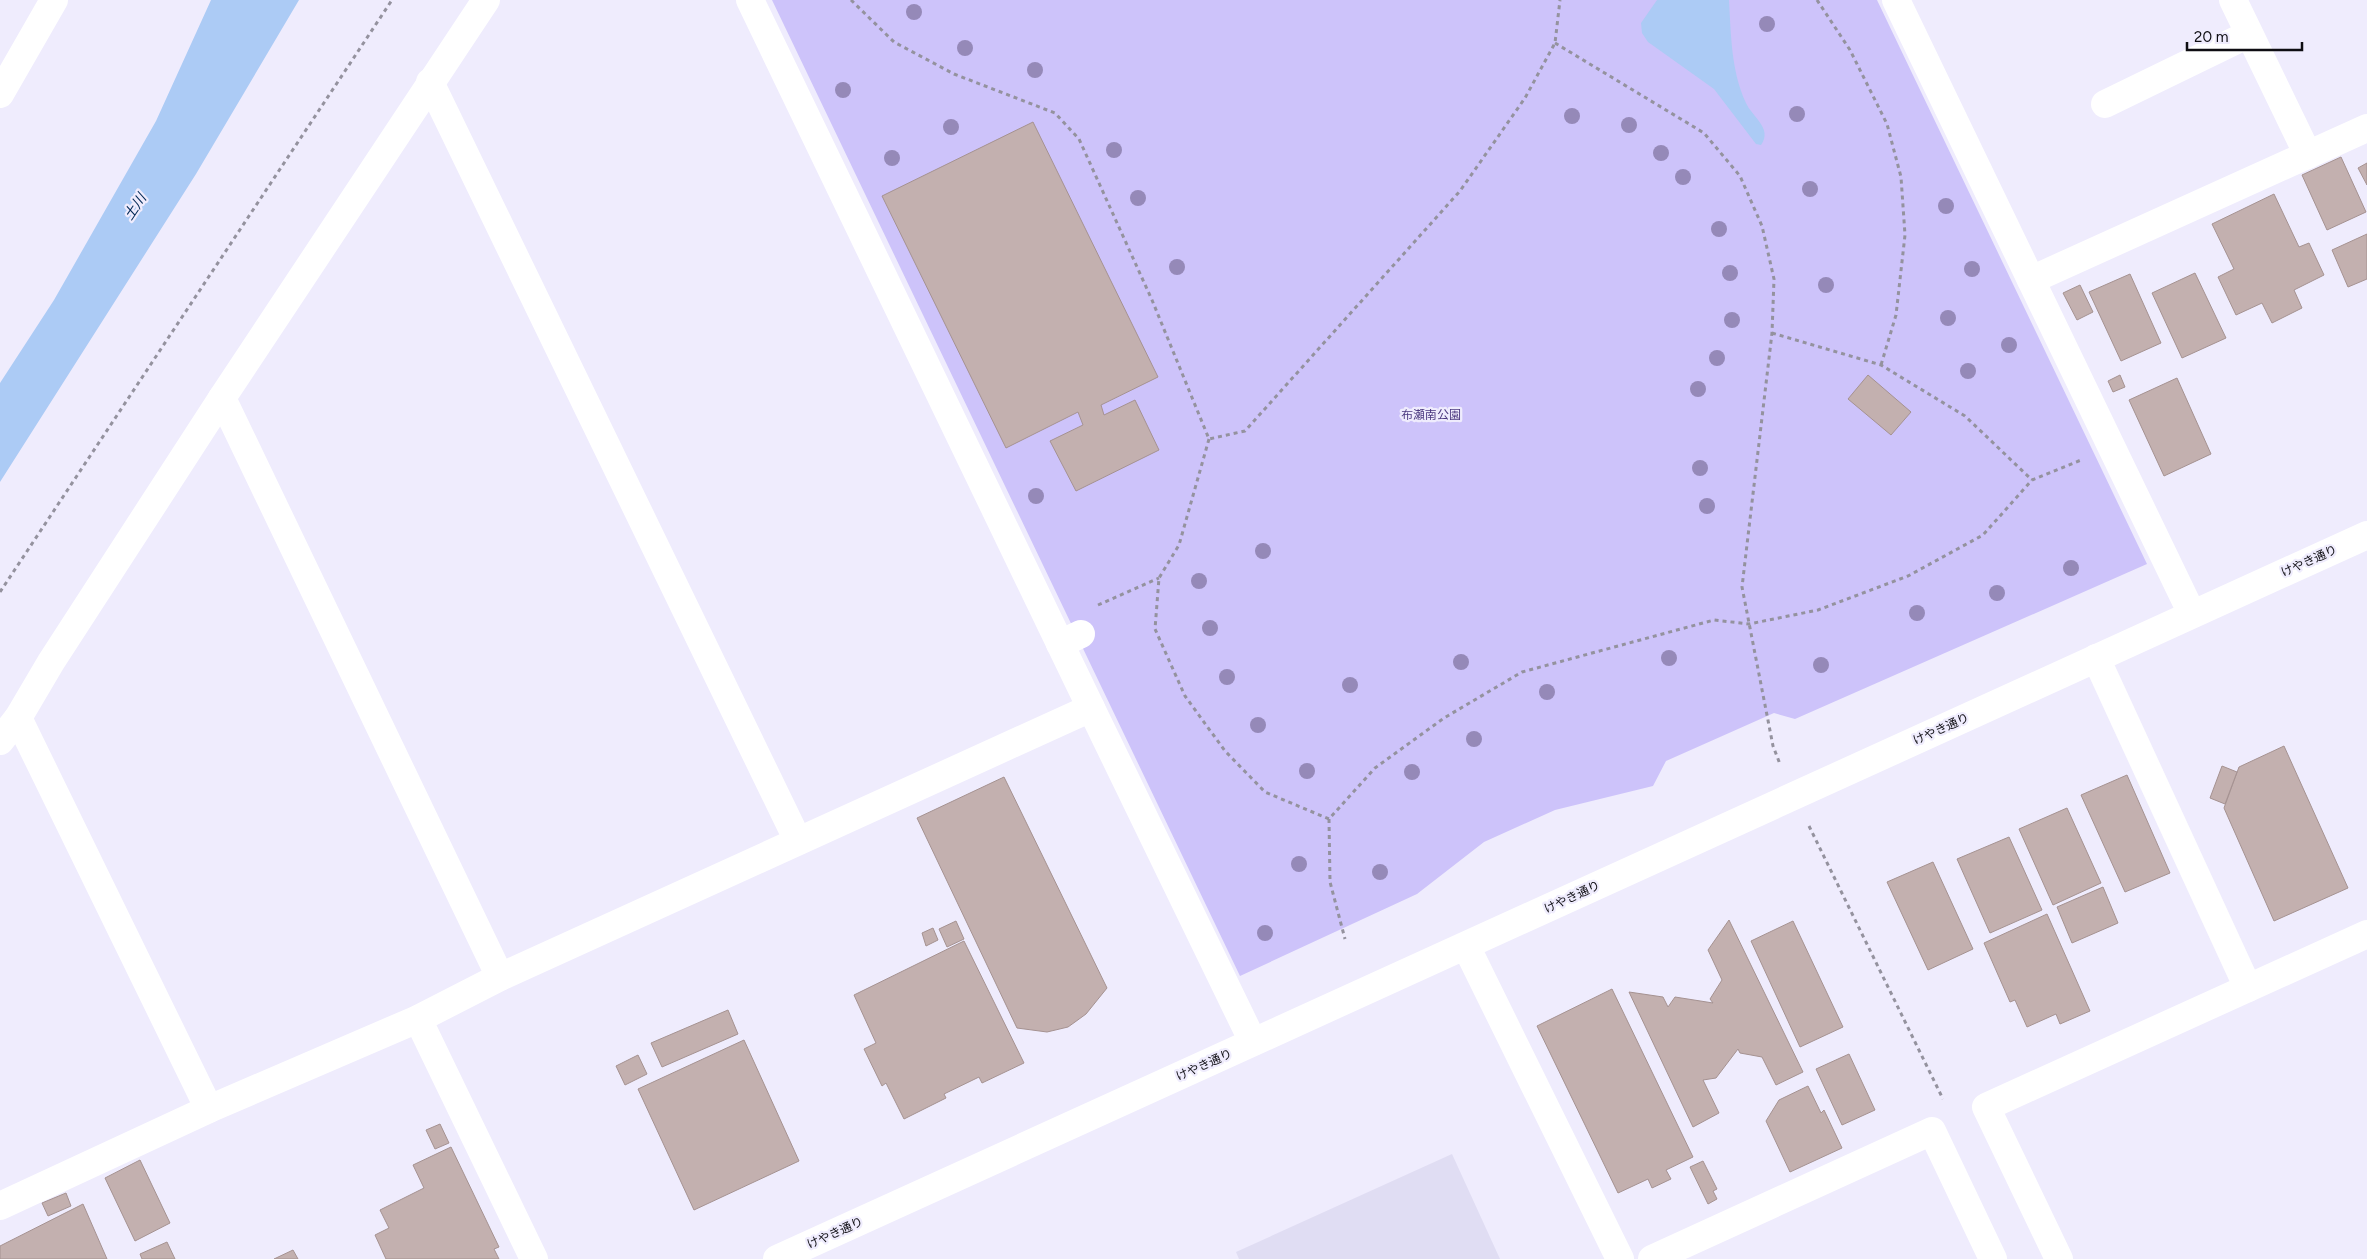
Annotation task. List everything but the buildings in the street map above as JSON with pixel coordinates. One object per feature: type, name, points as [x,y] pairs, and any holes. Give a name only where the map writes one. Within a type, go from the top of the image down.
[{"type":"street","points":[[0,94],[54,0]]},
{"type":"street","points":[[0,741],[18,718],[57,654],[222,398],[486,0]]},
{"type":"street","points":[[750,0],[1064,635],[1091,708],[1253,1042]]},
{"type":"street","points":[[1896,0],[2192,614]]},
{"type":"street","points":[[2233,0],[2308,154]]},
{"type":"street","points":[[2106,104],[2250,34]]},
{"type":"street","points":[[430,82],[798,841]]},
{"type":"street","points":[[2031,280],[2367,128]]},
{"type":"street","points":[[222,398],[500,977]]},
{"type":"street","name":"けやき通り","points":[[777,1259],[2367,535]]},
{"type":"street","points":[[2096,658],[2248,988]]},
{"type":"street","points":[[0,1206],[209,1109],[418,1019],[500,977],[1091,708]]},
{"type":"street","points":[[18,718],[209,1109]]},
{"type":"street","points":[[2059,1259],[1986,1107],[2367,934]]},
{"type":"street","points":[[1466,946],[1620,1259]]},
{"type":"street","points":[[418,1019],[534,1259]]},
{"type":"street","points":[[1652,1259],[1932,1131],[1993,1259]]},
{"type":"path","points":[[0,592],[392,0]]},
{"type":"path","points":[[851,0],[894,42],[954,74],[1055,113],[1079,139],[1152,300],[1209,439],[1179,545],[1159,578],[1155,629],[1185,696],[1225,750],[1265,792],[1329,819]]},
{"type":"path","points":[[1209,439],[1244,431],[1460,191],[1525,98],[1555,43],[1560,0]]},
{"type":"path","points":[[1817,0],[1850,50],[1886,124],[1901,177],[1905,236],[1896,315],[1881,365]]},
{"type":"path","points":[[1555,43],[1704,133],[1740,176],[1762,226],[1774,279],[1772,333],[1742,587],[1773,746],[1793,796],[1946,1105]]},
{"type":"path","points":[[1772,333],[1881,365],[1965,416],[2032,480]]},
{"type":"path","points":[[1345,939],[1330,882],[1329,819],[1375,768],[1444,718],[1522,672],[1714,620],[1749,624],[1818,610],[1908,576],[1983,535],[2032,480],[2112,447]]},
{"type":"path","points":[[1064,635],[1159,578]]},
{"type":"shaded area","points":[[1452,1154],[1500,1259],[1239,1259],[1236,1252]]},
{"type":"green space","name":"布瀬南公園","points":[[772,0],[1877,0],[2147,564],[1795,719],[1774,713],[1666,761],[1653,786],[1555,810],[1484,842],[1417,894],[1240,976]]},
{"type":"water","name":"土川","points":[[211,0],[299,0],[196,174],[0,482],[0,383],[54,300],[156,121]]},
{"type":"water","points":[[1657,0],[1729,0],[1731,39],[1737,78],[1746,103],[1765,133],[1761,145],[1756,144],[1714,89],[1648,42],[1642,33],[1641,23]]}]
